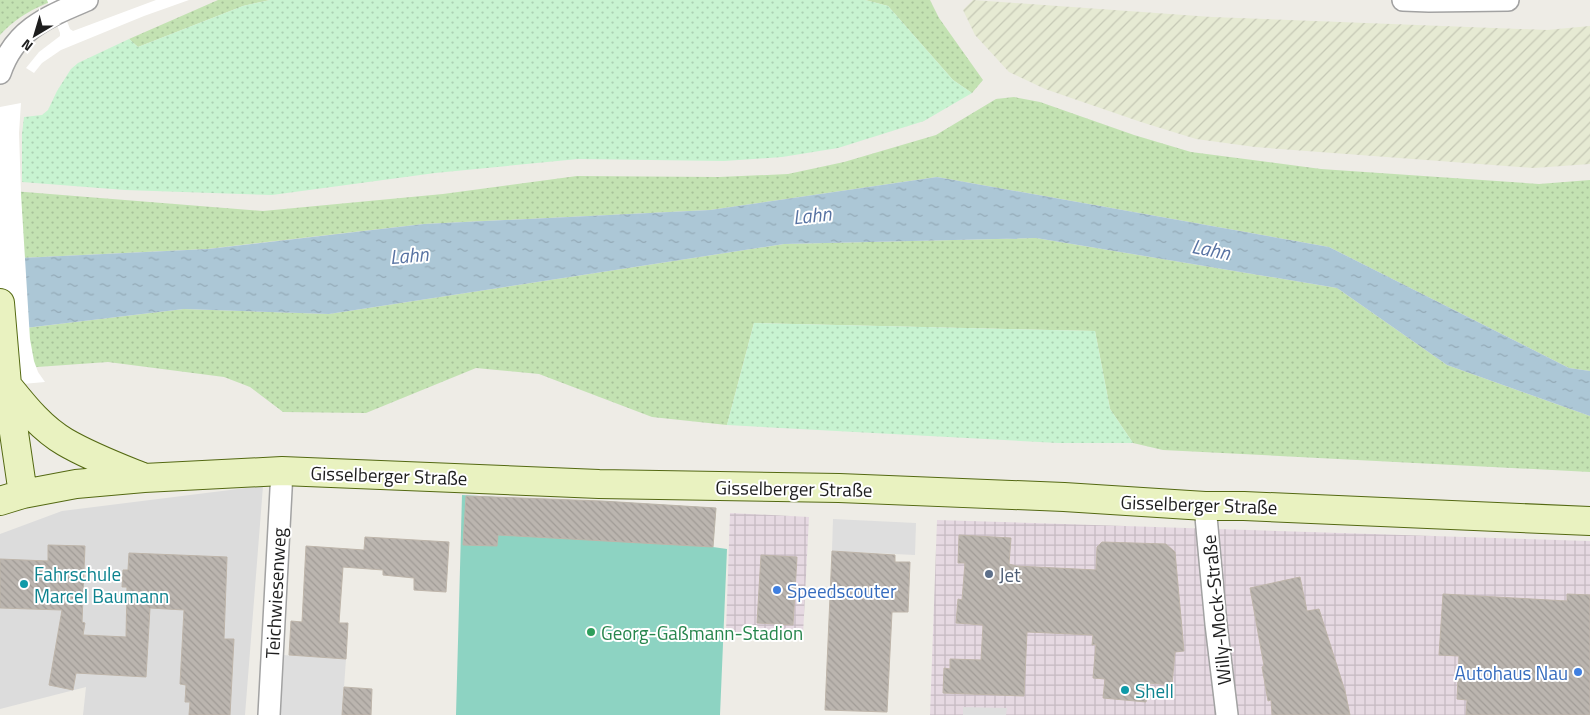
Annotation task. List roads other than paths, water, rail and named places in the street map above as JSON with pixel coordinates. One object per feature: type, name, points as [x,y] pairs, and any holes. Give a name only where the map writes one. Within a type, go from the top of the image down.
[{"type":"main road","points":[[0,302],[7,385],[12,497]]},
{"type":"main road","points":[[7,385],[33,417],[64,442],[144,478]]},
{"type":"main road","name":"Gisselberger Straße","points":[[12,497],[76,484],[144,478],[282,471],[599,484],[839,488],[1064,497],[1205,506],[1244,506],[1590,521]]},
{"type":"street","points":[[0,73],[11,49],[42,19],[86,0]]},
{"type":"street","points":[[1403,0],[1508,0]]},
{"type":"street","name":"Teichwiesenweg","points":[[268,715],[282,471]]},
{"type":"street","name":"Willy-Mock-Straße","points":[[1205,506],[1227,715]]},
{"type":"water","name":"Lahn","points":[[937,177],[1329,247],[1569,368],[1590,371],[1590,416],[1447,365],[1337,288],[1036,238],[784,244],[329,314],[184,309],[0,331],[0,259],[208,249],[424,224],[710,210]]},
{"type":"place","name":"Jet","points":[[989,574]]},
{"type":"place","name":"Fahrschule Marcel Baumann","points":[[24,584]]},
{"type":"place","name":"Speedscouter","points":[[777,590]]},
{"type":"place","name":"Georg-Gaßmann-Stadion","points":[[591,632]]},
{"type":"place","name":"Autohaus Nau","points":[[1578,672]]},
{"type":"place","name":"Shell","points":[[1125,690]]}]
